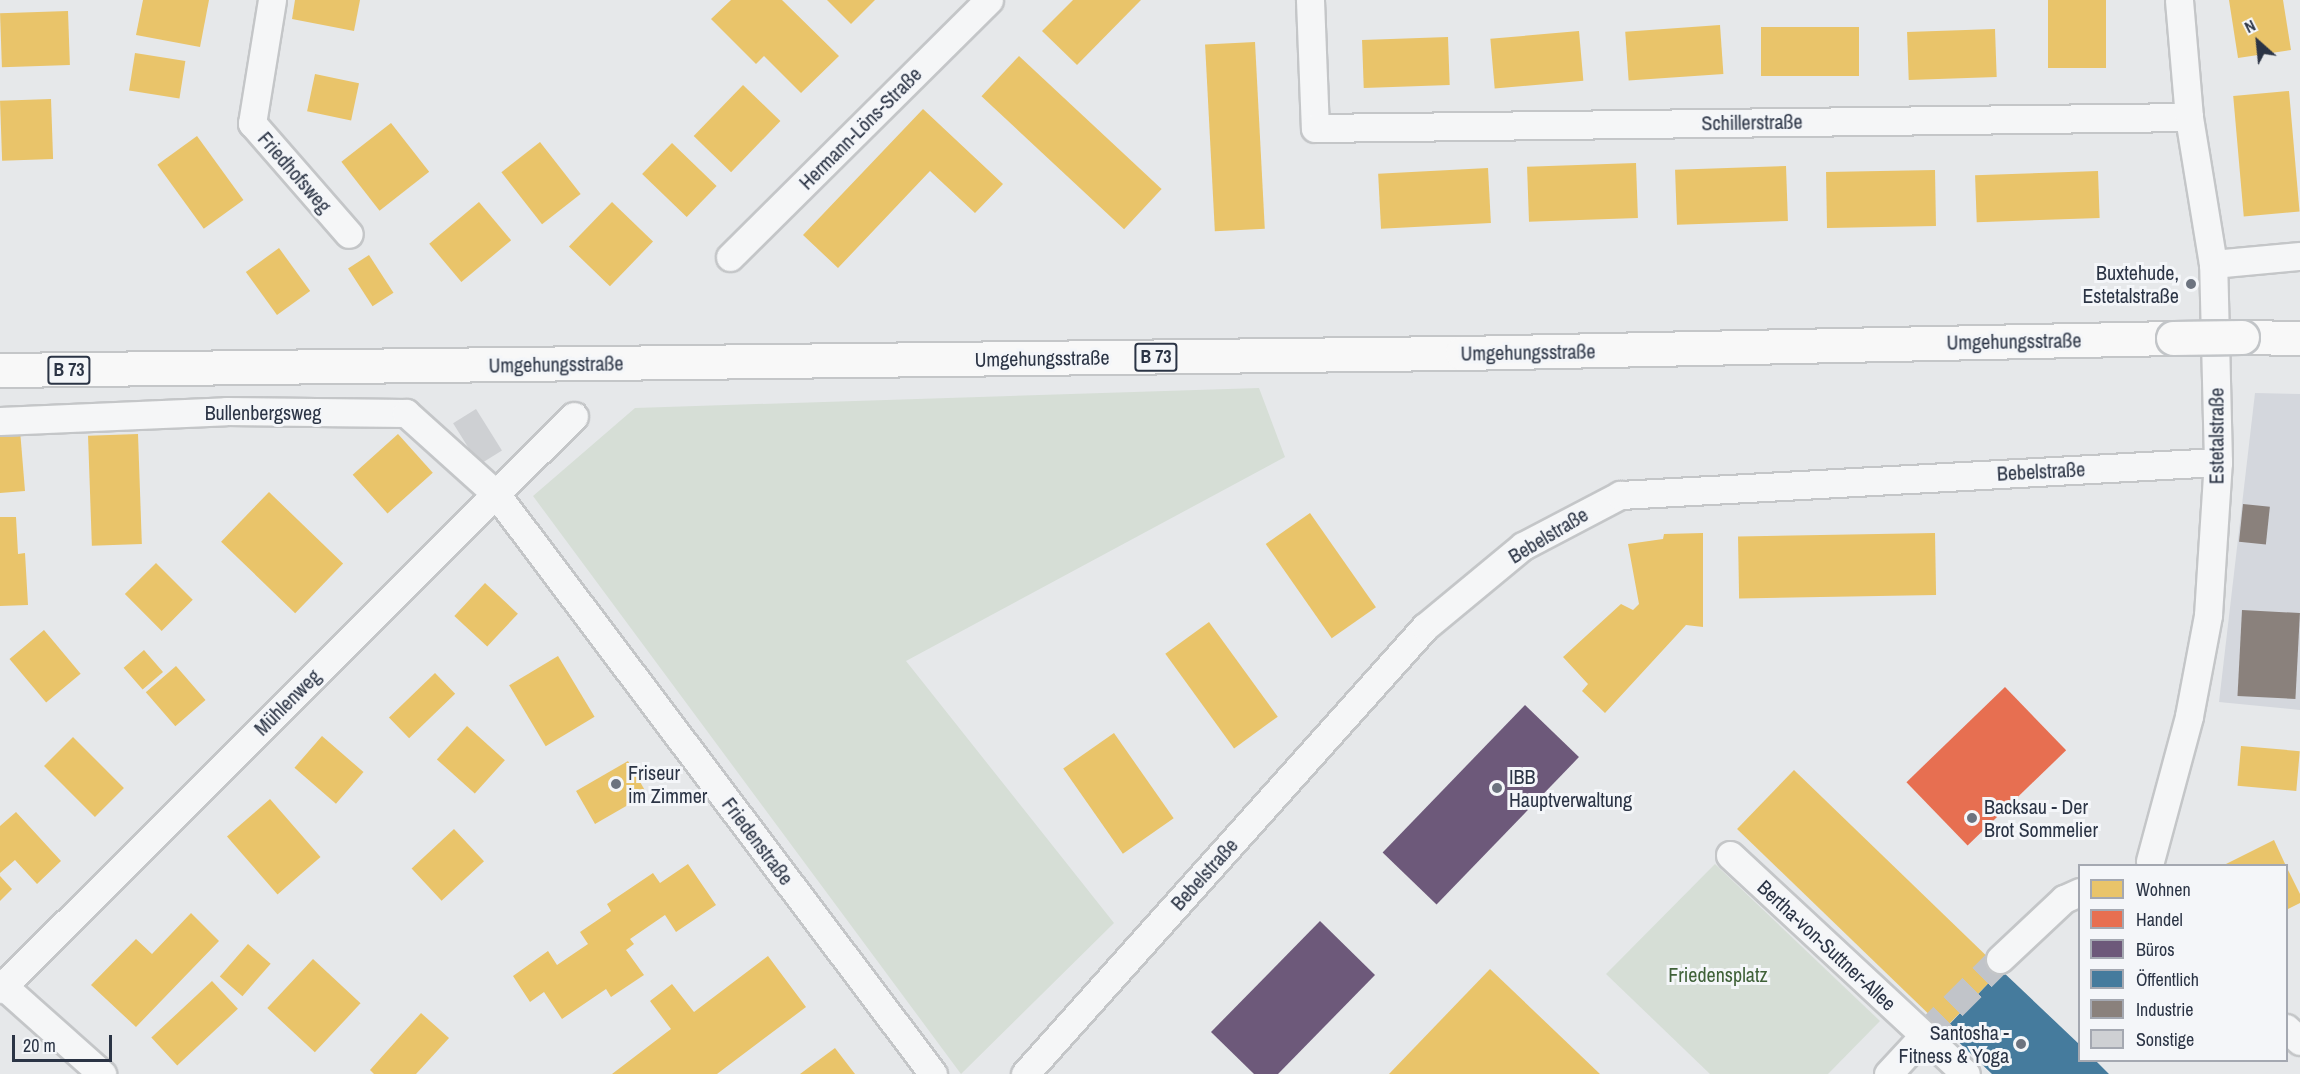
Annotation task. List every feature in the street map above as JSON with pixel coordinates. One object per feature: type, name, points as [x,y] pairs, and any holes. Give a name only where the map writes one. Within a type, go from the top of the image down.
[{"type":"main road","name":"Umgehungsstraße","points":[[0,370],[1462,353],[2173,338],[2300,338]]},
{"type":"street","name":"Friedhofsweg","points":[[272,0],[252,123],[349,234]]},
{"type":"street","name":"Hermann-Löns-Straße","points":[[730,257],[989,0]]},
{"type":"street","name":"Schillerstraße","points":[[1310,0],[1315,128],[2190,117]]},
{"type":"street","name":"Estetalstraße","points":[[2148,864],[2189,716],[2208,615],[2218,462],[2213,264],[2190,117],[2180,0]]},
{"type":"street","points":[[2213,264],[2300,256]]},
{"type":"street","name":"Bullenbergsweg","points":[[0,421],[226,411],[406,413],[496,494]]},
{"type":"street","name":"Mühlenweg","points":[[1,986],[574,416]]},
{"type":"street","name":"Bebelstraße","points":[[1025,1074],[1425,627],[1522,546],[1620,495],[2218,462]]},
{"type":"street","name":"Friedenstraße","points":[[496,494],[933,1074]]},
{"type":"street","name":"Bertha-von-Suttner-Allee","points":[[1730,855],[1966,1074]]},
{"type":"street","points":[[2000,959],[2064,899],[2078,892]]},
{"type":"street","points":[[1,986],[102,1074]]},
{"type":"street","points":[[2288,1030],[2300,1041]]},
{"type":"street","points":[[1888,1074],[1924,1035]]},
{"type":"shaded area","points":[[2255,393],[2300,394],[2300,710],[2219,702]]},
{"type":"green space","points":[[1259,388],[1285,457],[906,661],[1114,923],[961,1074],[533,496],[635,408]]},
{"type":"green space","name":"Friedensplatz","points":[[1715,864],[1880,1021],[1828,1074],[1710,1074],[1606,974]]},
{"type":"building: Wohnen","points":[[143,0],[209,0],[200,47],[136,35]]},
{"type":"building: Wohnen","points":[[295,0],[360,0],[354,31],[292,19]]},
{"type":"building: Wohnen","points":[[731,0],[782,0],[839,56],[801,93],[764,56],[756,64],[711,19]]},
{"type":"building: Wohnen","points":[[827,0],[875,0],[851,24]]},
{"type":"building: Wohnen","points":[[1073,0],[1141,0],[1077,65],[1042,31]]},
{"type":"building: Wohnen","points":[[2048,0],[2106,0],[2106,68],[2048,68]]},
{"type":"building: Wohnen","points":[[2229,0],[2283,0],[2291,50],[2238,58]]},
{"type":"building: Wohnen","points":[[68,11],[70,65],[2,67],[0,13]]},
{"type":"building: Wohnen","points":[[1720,25],[1723,74],[1629,81],[1625,32]]},
{"type":"building: Wohnen","points":[[1761,27],[1859,27],[1859,76],[1761,76]]},
{"type":"building: Wohnen","points":[[1995,29],[1997,77],[1909,80],[1907,32]]},
{"type":"building: Wohnen","points":[[1579,31],[1583,81],[1495,89],[1490,39]]},
{"type":"building: Wohnen","points":[[1448,37],[1450,85],[1364,88],[1362,40]]},
{"type":"building: Wohnen","points":[[1255,42],[1265,229],[1215,231],[1205,45]]},
{"type":"building: Wohnen","points":[[135,53],[185,61],[179,99],[129,91]]},
{"type":"building: Wohnen","points":[[1019,56],[1162,189],[1124,229],[981,96]]},
{"type":"building: Wohnen","points":[[315,74],[359,83],[351,121],[307,111]]},
{"type":"building: Wohnen","points":[[743,85],[780,121],[731,172],[694,136]]},
{"type":"building: Wohnen","points":[[2289,91],[2300,212],[2244,216],[2233,96]]},
{"type":"building: Wohnen","points":[[51,99],[53,159],[2,161],[0,101]]},
{"type":"building: Wohnen","points":[[923,109],[1003,184],[975,213],[930,171],[838,268],[803,235]]},
{"type":"building: Wohnen","points":[[391,123],[429,172],[380,211],[341,162]]},
{"type":"building: Wohnen","points":[[197,136],[243,200],[204,229],[157,165]]},
{"type":"building: Wohnen","points":[[540,142],[581,194],[542,224],[501,172]]},
{"type":"building: Wohnen","points":[[672,143],[717,186],[687,217],[642,174]]},
{"type":"building: Wohnen","points":[[1636,163],[1638,218],[1529,222],[1527,167]]},
{"type":"building: Wohnen","points":[[1786,166],[1788,221],[1677,225],[1675,170]]},
{"type":"building: Wohnen","points":[[1488,168],[1491,223],[1381,229],[1378,174]]},
{"type":"building: Wohnen","points":[[1935,170],[1936,226],[1827,228],[1826,172]]},
{"type":"building: Wohnen","points":[[2098,171],[2100,218],[1977,222],[1975,175]]},
{"type":"building: Wohnen","points":[[479,202],[511,240],[461,282],[429,244]]},
{"type":"building: Wohnen","points":[[612,202],[653,242],[610,286],[569,247]]},
{"type":"building: Wohnen","points":[[279,248],[310,291],[277,315],[246,272]]},
{"type":"building: Wohnen","points":[[369,255],[394,293],[373,306],[348,269]]},
{"type":"building: Wohnen","points":[[20,430],[25,491],[0,493],[0,432]]},
{"type":"building: Wohnen","points":[[138,434],[142,544],[92,546],[88,436]]},
{"type":"building: Wohnen","points":[[398,434],[433,473],[387,513],[353,475]]},
{"type":"building: Wohnen","points":[[269,492],[343,564],[295,613],[221,542]]},
{"type":"building: Wohnen","points":[[1310,513],[1376,607],[1332,638],[1266,544]]},
{"type":"building: Wohnen","points":[[0,517],[16,517],[18,554],[25,553],[28,605],[0,606]]},
{"type":"building: Wohnen","points":[[1703,533],[1703,627],[1686,625],[1605,713],[1582,691],[1588,684],[1563,657],[1621,604],[1633,610],[1639,604],[1628,544],[1663,539],[1664,534]]},
{"type":"building: Wohnen","points":[[1935,533],[1936,595],[1739,598],[1738,536]]},
{"type":"building: Wohnen","points":[[156,563],[193,600],[162,631],[125,594]]},
{"type":"building: Wohnen","points":[[485,583],[518,614],[487,647],[454,616]]},
{"type":"building: Wohnen","points":[[1209,622],[1278,717],[1234,748],[1165,654]]},
{"type":"building: Wohnen","points":[[44,630],[81,674],[46,703],[10,659]]},
{"type":"building: Wohnen","points":[[144,650],[163,672],[143,690],[124,668]]},
{"type":"building: Wohnen","points":[[558,656],[595,717],[546,746],[509,685]]},
{"type":"building: Wohnen","points":[[176,666],[206,700],[175,726],[146,692]]},
{"type":"building: Wohnen","points":[[435,673],[455,694],[409,738],[389,717]]},
{"type":"building: Wohnen","points":[[467,726],[505,760],[475,794],[437,759]]},
{"type":"building: Wohnen","points":[[1114,733],[1174,818],[1123,854],[1063,769]]},
{"type":"building: Wohnen","points":[[322,736],[364,772],[336,804],[294,768]]},
{"type":"building: Wohnen","points":[[73,737],[124,788],[95,817],[44,766]]},
{"type":"building: Wohnen","points":[[2241,746],[2300,751],[2296,791],[2238,786]]},
{"type":"building: Wohnen","points":[[628,761],[647,794],[595,824],[576,791]]},
{"type":"building: Wohnen","points":[[1794,770],[2001,970],[1944,1029],[1737,829]]},
{"type":"building: Wohnen","points":[[270,799],[321,857],[277,895],[227,836]]},
{"type":"building: Wohnen","points":[[16,812],[61,861],[37,884],[15,860],[0,873],[0,826]]},
{"type":"building: Wohnen","points":[[454,829],[484,861],[442,901],[412,869]]},
{"type":"building: Wohnen","points":[[2274,840],[2285,864],[2226,864]]},
{"type":"building: Wohnen","points":[[688,864],[716,905],[676,932],[665,915],[630,939],[634,944],[626,950],[644,975],[611,997],[606,989],[562,1019],[544,992],[530,1002],[513,976],[548,951],[557,965],[588,944],[580,932],[611,911],[607,904],[653,873],[660,883]]},
{"type":"building: Wohnen","points":[[2288,870],[2300,894],[2300,903],[2288,909]]},
{"type":"building: Wohnen","points":[[0,876],[12,889],[0,901]]},
{"type":"building: Wohnen","points":[[191,913],[219,941],[136,1027],[91,985],[136,939],[152,954]]},
{"type":"building: Wohnen","points":[[248,944],[271,964],[242,996],[220,976]]},
{"type":"building: Wohnen","points":[[768,956],[806,1007],[717,1074],[612,1074],[671,1029],[650,1001],[672,984],[694,1012]]},
{"type":"building: Wohnen","points":[[313,959],[361,1003],[315,1052],[267,1008]]},
{"type":"building: Wohnen","points":[[1490,969],[1600,1074],[1389,1074]]},
{"type":"building: Wohnen","points":[[212,981],[238,1009],[177,1065],[151,1038]]},
{"type":"building: Wohnen","points":[[421,1013],[449,1038],[416,1074],[374,1074],[370,1070]]},
{"type":"building: Wohnen","points":[[835,1048],[855,1074],[800,1074]]},
{"type":"building: Handel","points":[[2005,687],[2066,750],[1968,845],[1906,782]]},
{"type":"building: Büros","name":"IBB Hauptverwaltung","points":[[1525,705],[1579,757],[1437,905],[1383,852]]},
{"type":"building: Büros","points":[[1320,921],[1375,975],[1278,1074],[1254,1074],[1211,1032]]},
{"type":"building: Öffentlich","points":[[2001,970],[2078,1043],[2078,1062],[2097,1062],[2109,1074],[1992,1074],[1945,1029]]},
{"type":"building: Industrie","points":[[2243,504],[2270,507],[2266,545],[2239,542]]},
{"type":"building: Industrie","points":[[2242,610],[2300,613],[2295,699],[2237,696]]},
{"type":"building: Sonstige","points":[[476,409],[502,451],[479,465],[453,423]]},
{"type":"tunnel","points":[[1924,1035],[2000,959]]},
{"type":"place","name":"Buxtehude, Estetalstraße","points":[[2191,284]]},
{"type":"place","name":"Friseur im Zimmer","points":[[616,784]]},
{"type":"place","name":"IBB Hauptverwaltung","points":[[1497,788]]},
{"type":"place","name":"Backsau - Der Brot Sommelier","points":[[1972,818]]},
{"type":"place","name":"Santosha - Fitness & Yoga","points":[[2021,1044]]}]
